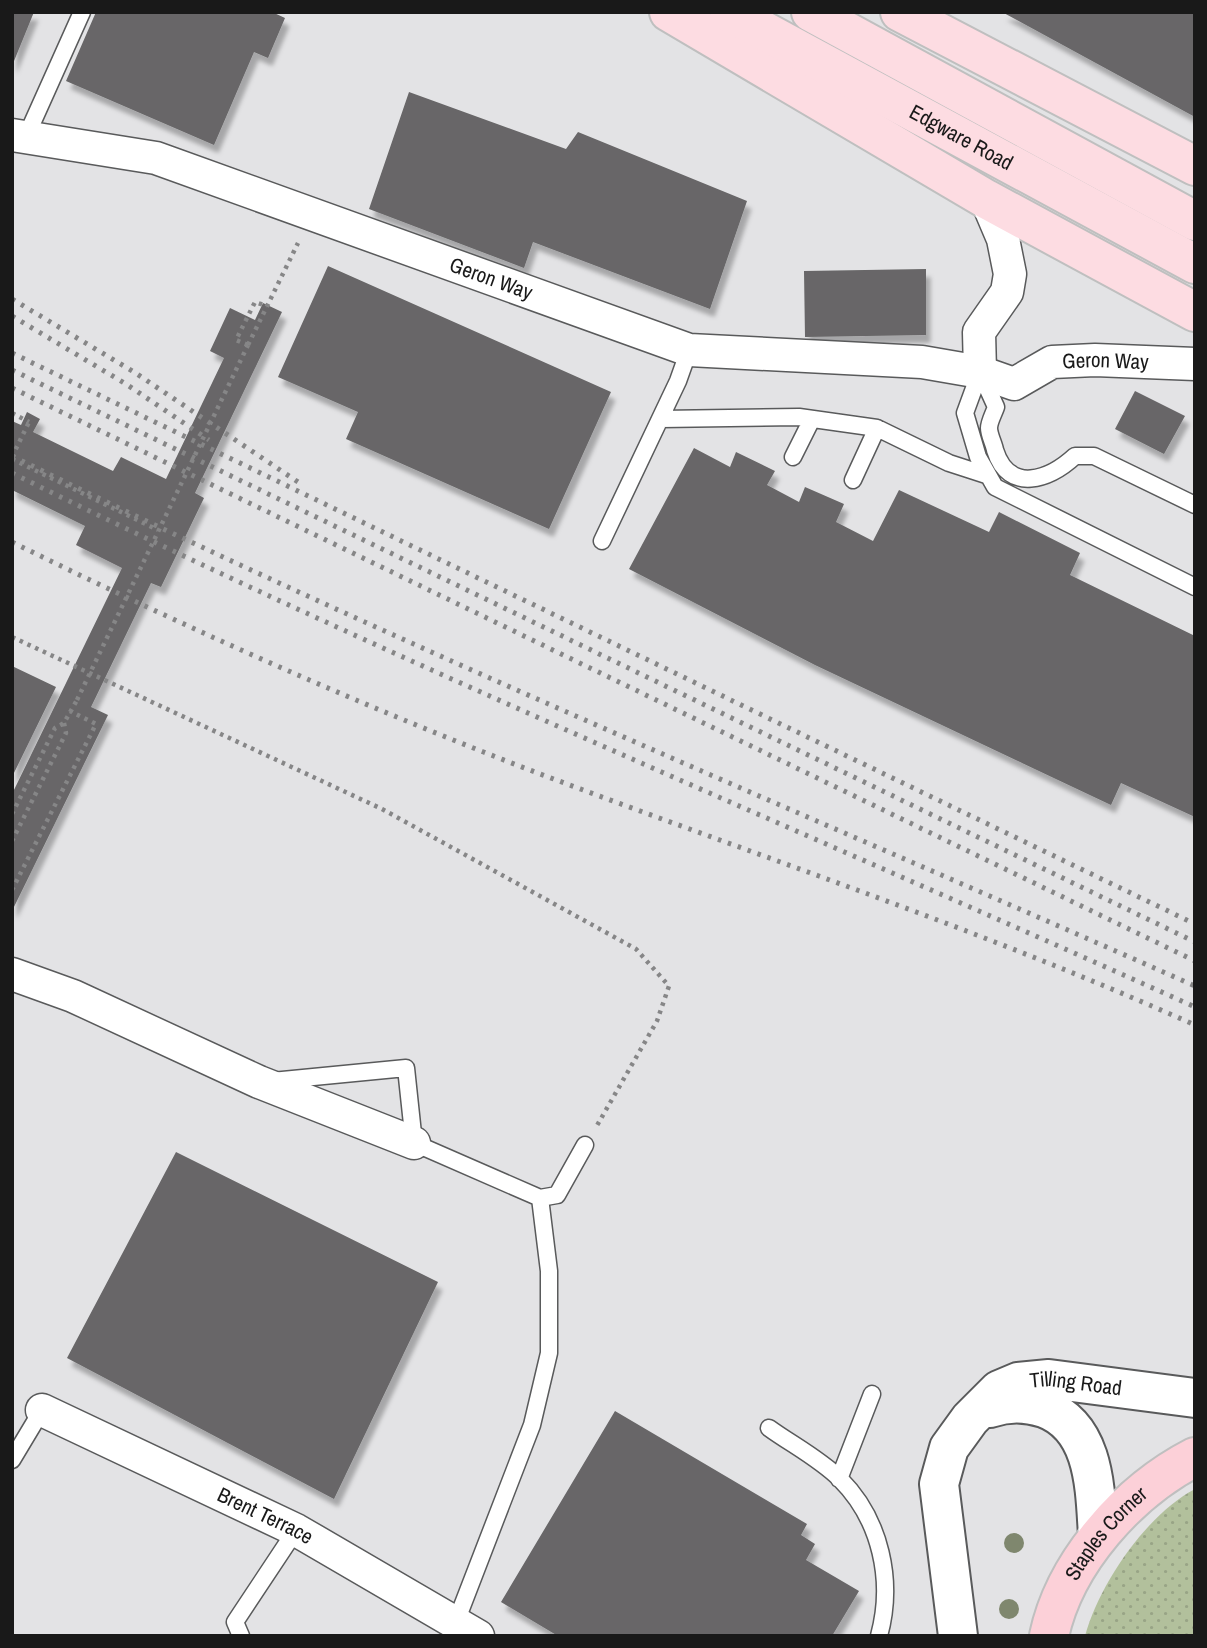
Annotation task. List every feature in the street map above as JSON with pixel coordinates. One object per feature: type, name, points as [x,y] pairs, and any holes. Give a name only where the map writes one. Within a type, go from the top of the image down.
[{"type":"highway","name":"Staples Corner","points":[[1049,1636],[1072,1577],[1098,1536],[1141,1494],[1195,1457]]},
{"type":"main road","points":[[669,12],[986,199],[1195,312]]},
{"type":"main road","name":"Edgware Road","points":[[729,12],[1195,264]]},
{"type":"main road","name":"Edgware Road","points":[[811,12],[1195,221]]},
{"type":"main road","points":[[900,12],[1195,166]]},
{"type":"street","name":"Geron Way","points":[[19,136],[156,158],[689,350],[922,362],[980,372],[1014,384],[1052,362],[1195,364]]},
{"type":"street","points":[[980,372],[979,332],[1007,292],[1010,274],[1003,239],[986,199]]},
{"type":"street","points":[[12,974],[73,996],[260,1082],[414,1143]]},
{"type":"street","name":"Tilling Road","points":[[958,1636],[939,1484],[950,1448],[970,1419],[999,1390],[1018,1382],[1049,1379],[1195,1398]]},
{"type":"street","name":"Tilling Road","points":[[970,1419],[994,1406],[1029,1403],[1049,1410],[1070,1424],[1083,1443],[1091,1467],[1098,1536]]},
{"type":"street","name":"Brent Terrace","points":[[42,1410],[412,1586],[467,1629]]},
{"type":"lane","points":[[19,136],[82,12]]},
{"type":"lane","points":[[602,541],[661,419],[689,350]]},
{"type":"lane","points":[[980,372],[965,413],[986,475],[995,487],[1027,506],[1195,587]]},
{"type":"lane","points":[[980,372],[996,407],[989,428],[998,457],[1009,470],[1026,480],[1039,478],[1058,472],[1075,456],[1094,456],[1195,505]]},
{"type":"lane","points":[[661,419],[812,419],[877,428],[949,463],[986,475]]},
{"type":"lane","points":[[793,457],[812,419]]},
{"type":"lane","points":[[853,480],[877,428]]},
{"type":"lane","points":[[260,1082],[406,1068],[414,1143],[540,1198],[557,1195],[585,1145]]},
{"type":"lane","points":[[467,1629],[532,1425],[549,1353],[549,1271],[540,1198]]},
{"type":"lane","points":[[839,1479],[872,1394]]},
{"type":"lane","points":[[12,1460],[42,1410]]},
{"type":"lane","points":[[769,1428],[839,1479],[866,1514],[882,1553],[886,1609],[879,1636]]},
{"type":"lane","points":[[241,1636],[235,1622],[296,1530]]},
{"type":"path","points":[[12,814],[55,728],[64,723],[77,700],[298,243]]},
{"type":"path","points":[[248,345],[236,340],[255,302],[267,306]]},
{"type":"path","points":[[12,413],[29,422],[12,458],[158,530]]},
{"type":"path","points":[[12,637],[382,809],[636,949],[669,986],[657,1021],[585,1145]]},
{"type":"path","points":[[12,890],[96,724],[71,711]]},
{"type":"path","points":[[12,841],[66,733],[64,723]]},
{"type":"green space","points":[[1195,1489],[1195,1636],[1085,1636],[1101,1595],[1127,1552],[1160,1515]]},
{"type":"building","points":[[12,12],[34,12],[12,66]]},
{"type":"building","points":[[96,12],[272,12],[285,18],[268,58],[254,52],[214,145],[66,81]]},
{"type":"building","points":[[1002,12],[1195,12],[1195,117]]},
{"type":"building","points":[[409,92],[566,149],[578,132],[747,201],[710,309],[533,242],[524,268],[369,209]]},
{"type":"building","points":[[328,266],[611,392],[549,529],[346,439],[358,412],[278,377]]},
{"type":"building","points":[[926,269],[926,335],[805,337],[804,271]]},
{"type":"building","points":[[263,303],[282,312],[195,493],[204,498],[161,587],[151,583],[91,707],[108,715],[12,911],[12,794],[122,568],[76,545],[85,526],[12,490],[12,421],[21,425],[27,412],[40,419],[33,432],[113,471],[121,457],[166,479],[224,358],[210,351],[230,308],[255,320]]},
{"type":"building","points":[[1135,391],[1185,416],[1164,454],[1115,429]]},
{"type":"building","points":[[694,448],[730,467],[736,452],[775,471],[767,485],[799,502],[805,487],[844,504],[836,522],[873,541],[899,490],[989,532],[999,512],[1080,553],[1070,575],[1195,636],[1195,817],[1121,783],[1111,805],[815,665],[629,569]]},
{"type":"building","points":[[12,666],[56,687],[12,777]]},
{"type":"building","points":[[176,1152],[438,1282],[334,1499],[67,1358]]},
{"type":"building","points":[[615,1411],[807,1524],[801,1535],[815,1544],[806,1560],[859,1591],[832,1636],[558,1636],[501,1602]]},
{"type":"railway","points":[[12,299],[134,372],[301,484]]},
{"type":"railway","points":[[12,316],[126,384],[209,440]]},
{"type":"railway","points":[[12,353],[1195,924]]},
{"type":"railway","points":[[12,370],[1195,942]]},
{"type":"railway","points":[[12,388],[1195,961]]},
{"type":"railway","points":[[12,456],[305,595],[1195,986]]},
{"type":"railway","points":[[12,473],[158,544],[453,679],[1195,1007]]},
{"type":"railway","points":[[12,542],[205,634],[402,719],[535,772],[950,925],[1195,1025]]}]
